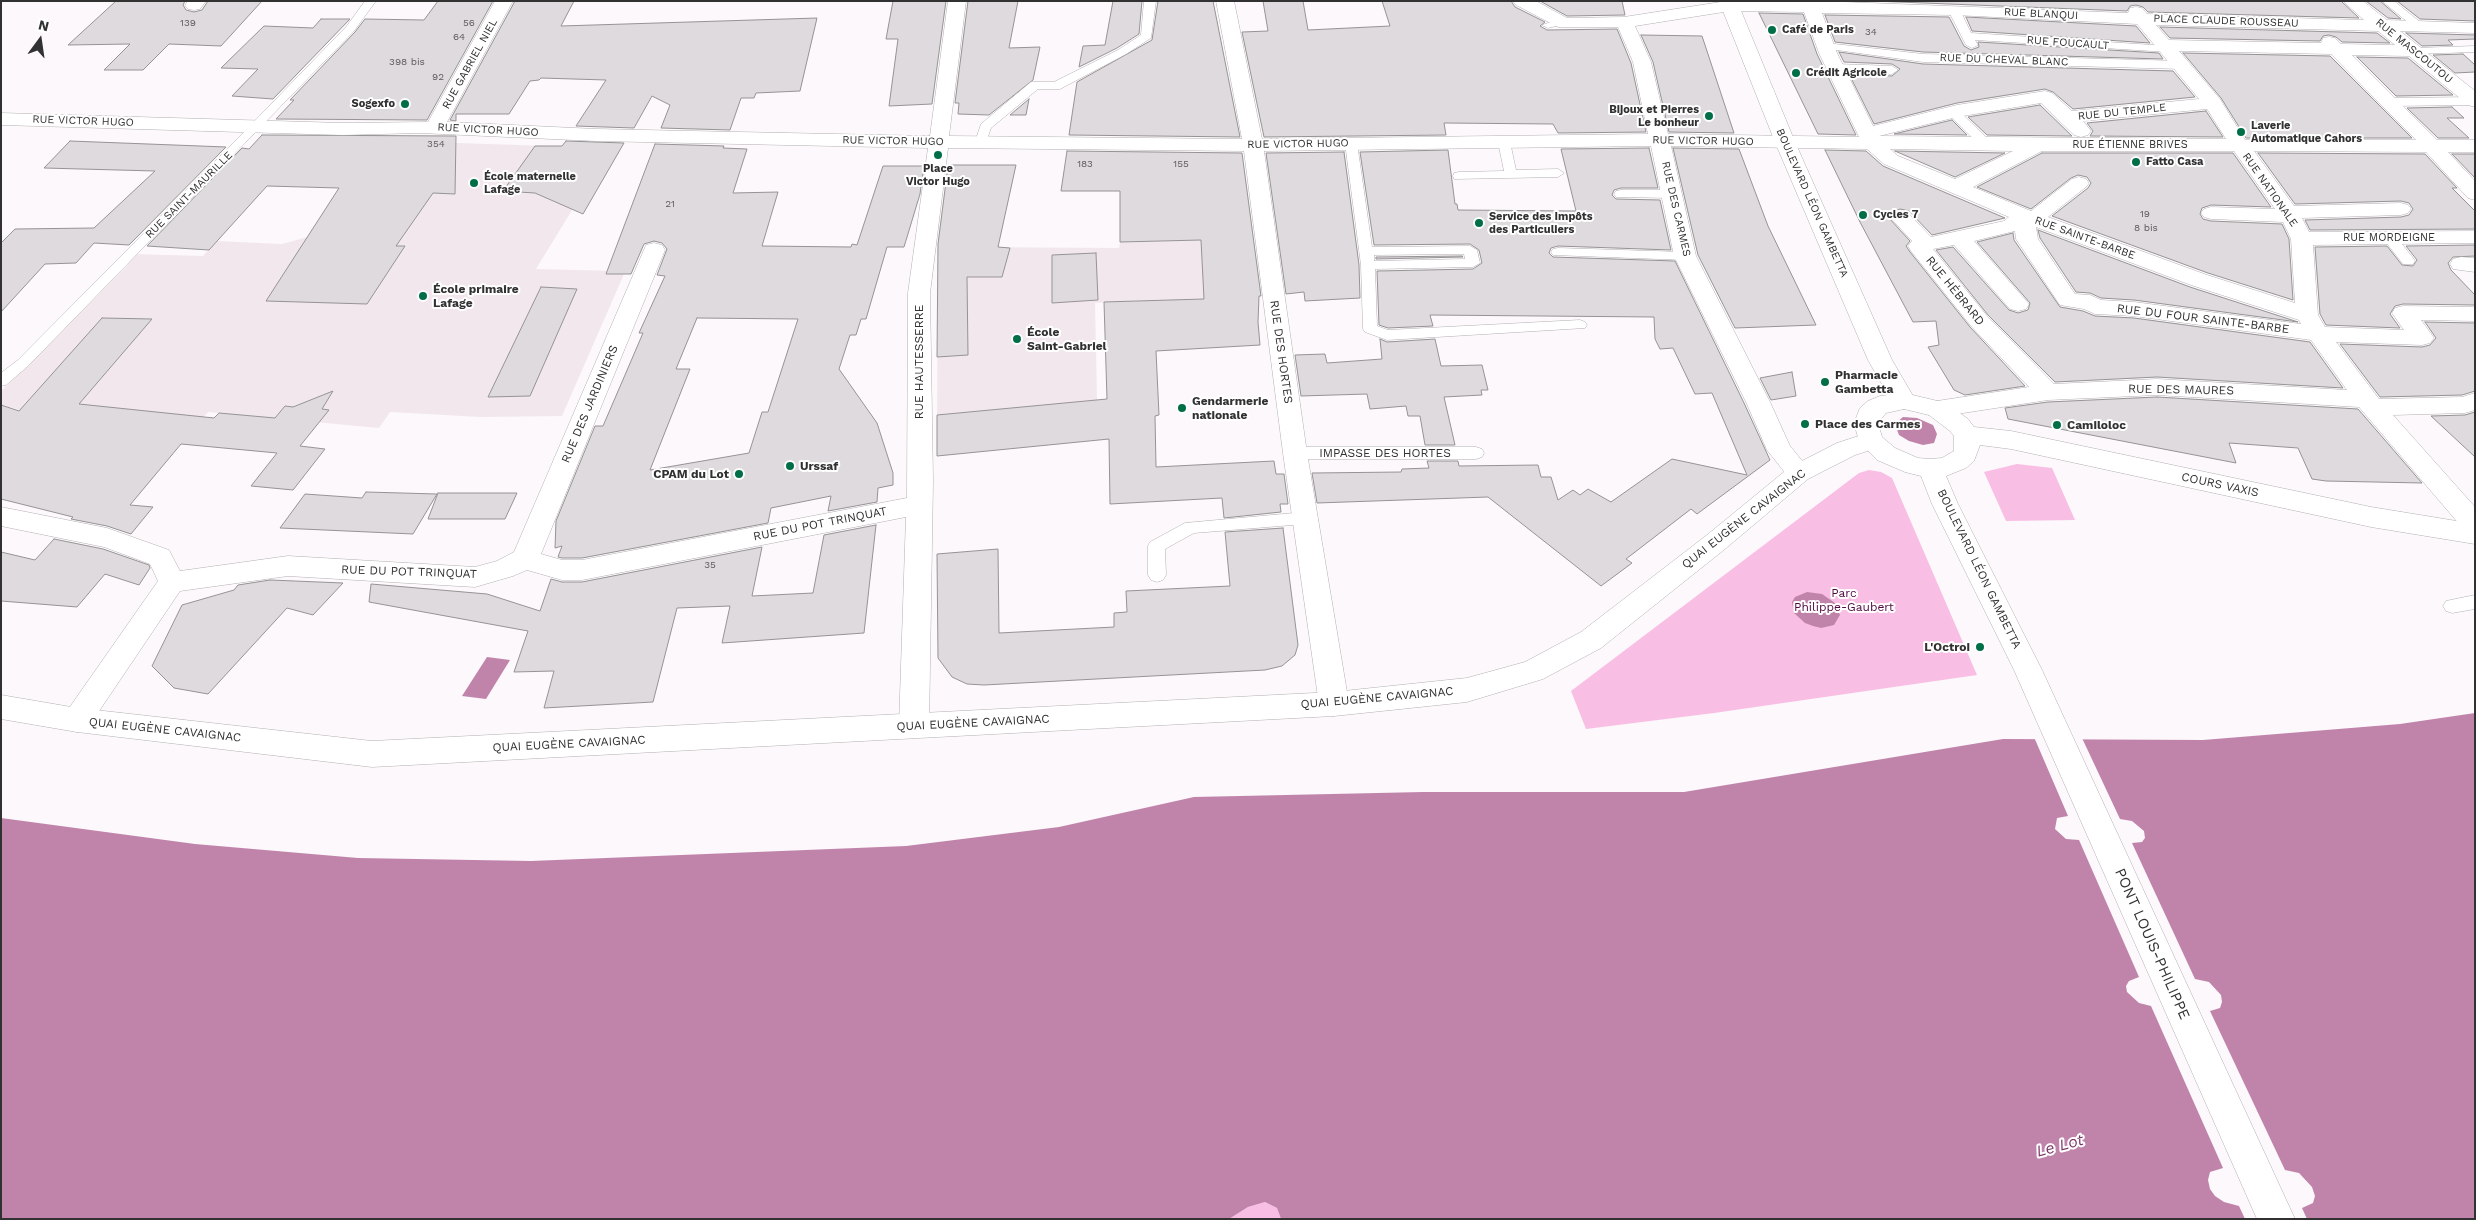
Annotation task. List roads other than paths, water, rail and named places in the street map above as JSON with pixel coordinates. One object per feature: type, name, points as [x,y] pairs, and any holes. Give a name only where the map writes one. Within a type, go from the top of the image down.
[{"type":"street","name":"RUE GABRIEL NIEL","points":[[436,128],[504,1]]},
{"type":"street","name":"RUE HAUTESSERRE","points":[[914,726],[919,506],[919,293],[957,1]]},
{"type":"street","name":"RUE DES HORTES","points":[[1225,1],[1253,144],[1295,453],[1334,704]]},
{"type":"street","name":"RUE BLANQUI","points":[[1522,1],[1557,23],[1627,28],[1729,4],[1810,4],[2142,19]]},
{"type":"street","name":"RUE NATIONALE","points":[[2126,1],[2213,103],[2239,145],[2289,214],[2302,239],[2313,325]]},
{"type":"street","points":[[2219,1],[2235,22]]},
{"type":"street","name":"RUE MASCOUTOU","points":[[2352,1],[2475,101]]},
{"type":"street","name":"BOULEVARD LÉON GAMBETTA","points":[[1729,4],[1785,142],[1880,360],[1904,401]]},
{"type":"street","points":[[1810,4],[1826,46],[1870,138],[1953,112],[2044,97],[2068,117]]},
{"type":"street","name":"PLACE CLAUDE ROUSSEAU","points":[[2142,19],[2475,28]]},
{"type":"street","name":"PLACE CLAUDE ROUSSEAU","points":[[2310,24],[2339,51],[2472,187]]},
{"type":"street","name":"RUE DES CARMES","points":[[1627,28],[1642,62],[1685,256],[1758,402],[1779,450],[1799,473]]},
{"type":"street","points":[[2167,47],[2415,51]]},
{"type":"street","name":"RUE DU TEMPLE","points":[[2068,117],[2213,103]]},
{"type":"street","name":"RUE DU TEMPLE","points":[[2068,117],[2094,145]]},
{"type":"street","name":"RUE VICTOR HUGO","points":[[1,119],[256,127],[343,129],[436,128],[605,135],[938,142],[1253,144],[1660,140],[1785,142]]},
{"type":"street","name":"RUE ÉTIENNE BRIVES","points":[[1785,142],[1870,138],[2040,145],[2475,146]]},
{"type":"street","name":"RUE SAINTE-BARBE","points":[[1870,138],[1891,160],[2028,217],[2199,280],[2313,325]]},
{"type":"street","points":[[1956,187],[2040,145]]},
{"type":"street","name":"RUE HÉBRARD","points":[[2048,392],[1979,321],[1919,246],[2010,226],[2028,217],[2080,183]]},
{"type":"street","points":[[2211,212],[2289,214],[2401,209]]},
{"type":"street","name":"RUE DU FOUR SAINTE-BARBE","points":[[2028,217],[2027,239],[2068,300],[2090,302],[2095,307],[2313,325]]},
{"type":"street","points":[[1901,218],[1926,244]]},
{"type":"street","points":[[1958,237],[2018,304]]},
{"type":"street","name":"RUE MORDEIGNE","points":[[2302,239],[2475,237]]},
{"type":"street","name":"RUE DES JARDINIERS","points":[[525,559],[654,250]]},
{"type":"street","points":[[2313,325],[2422,338],[2403,313],[2475,314]]},
{"type":"street","points":[[2313,325],[2369,403],[2475,526]]},
{"type":"street","name":"RUE DES MAURES","points":[[1937,409],[2048,392],[2157,387],[2369,403],[2465,405],[2475,401]]},
{"type":"street","points":[[1904,401],[1937,409],[1959,425],[1966,435],[1968,446],[1964,455],[1957,462],[1945,467],[1930,468],[1899,461],[1886,454],[1871,441],[1866,423],[1869,414],[1877,406],[1889,402],[1904,401]]},
{"type":"street","name":"COURS VAXIS","points":[[1966,435],[2011,440],[2362,515],[2475,534]]},
{"type":"street","name":"QUAI EUGÈNE CAVAIGNAC","points":[[1,707],[77,720],[372,754],[1334,704],[1467,690],[1533,671],[1591,640],[1716,542],[1799,473],[1846,449],[1871,441]]},
{"type":"street","name":"BOULEVARD LÉON GAMBETTA","points":[[1930,468],[1945,504],[2028,670]]},
{"type":"street","name":"RUE DU POT TRINQUAT","points":[[172,582],[288,566],[475,577],[504,569],[525,559],[562,570],[582,570],[919,506]]},
{"type":"street","points":[[1,516],[107,538],[160,557],[172,582],[77,720]]},
{"type":"street","name":"PONT LOUIS-PHILIPPE","points":[[2028,670],[2276,1219]]},
{"type":"lane","name":"RUE SAINT-MAURILLE","points":[[1,381],[23,363],[256,127],[350,29],[371,1]]},
{"type":"lane","points":[[981,142],[985,127],[1034,85],[1056,86],[1122,52],[1147,36],[1150,1]]},
{"type":"lane","points":[[2387,1],[2419,26]]},
{"type":"lane","points":[[1954,10],[1978,60]]},
{"type":"lane","name":"RUE FOUCAULT","points":[[1967,36],[2167,47]]},
{"type":"lane","name":"RUE DU CHEVAL BLANC","points":[[1826,46],[1923,58],[2183,66]]},
{"type":"lane","points":[[2415,51],[2475,49]]},
{"type":"lane","points":[[1836,68],[1892,70]]},
{"type":"lane","points":[[2389,102],[2475,101]]},
{"type":"lane","points":[[1953,112],[1986,144]]},
{"type":"lane","points":[[1504,142],[1511,175]]},
{"type":"lane","points":[[1351,143],[1367,258],[1370,329],[1387,335],[1580,325]]},
{"type":"lane","points":[[1459,176],[1558,174]]},
{"type":"lane","points":[[1621,194],[1672,194]]},
{"type":"lane","points":[[2390,238],[2408,261]]},
{"type":"lane","points":[[1470,250],[1473,263],[1367,258],[1470,250]]},
{"type":"lane","points":[[1558,252],[1685,256]]},
{"type":"lane","name":"IMPASSE DES HORTES","points":[[1295,453],[1476,453]]},
{"type":"lane","points":[[1157,575],[1156,546],[1190,527],[1305,518]]},
{"type":"lane","points":[[2452,606],[2475,602]]},
{"type":"water","points":[[1903,417],[1917,418],[1933,425],[1937,434],[1934,443],[1923,445],[1909,441],[1899,435],[1895,424]]},
{"type":"water","points":[[1807,592],[1822,594],[1835,603],[1840,615],[1834,625],[1821,628],[1813,626],[1805,623],[1794,613],[1792,602],[1795,597]]},
{"type":"water","points":[[487,657],[510,660],[486,699],[462,696]]},
{"type":"water","name":"Le Lot","points":[[2475,713],[2475,1219],[1281,1219],[1277,1208],[1265,1202],[1248,1207],[1229,1219],[1,1219],[1,818],[195,844],[358,858],[531,861],[906,846],[1059,827],[1194,797],[1423,792],[1684,792],[2003,739],[2203,740],[2400,724]]},
{"type":"place","name":"Café de Paris","points":[[1772,30]]},
{"type":"place","name":"Crédit Agricole","points":[[1796,73]]},
{"type":"place","name":"Sogexfo","points":[[405,104]]},
{"type":"place","name":"Bijoux et Pierres Le bonheur","points":[[1709,116]]},
{"type":"place","name":"Laverie Automatique Cahors","points":[[2241,132]]},
{"type":"place","name":"Place Victor Hugo","points":[[938,155]]},
{"type":"place","name":"Fatto Casa","points":[[2136,162]]},
{"type":"place","name":"École maternelle Lafage","points":[[474,183]]},
{"type":"place","name":"Cycles 7","points":[[1863,215]]},
{"type":"place","name":"Service des Impôts des Particuliers","points":[[1479,223]]},
{"type":"place","name":"École primaire Lafage","points":[[423,296]]},
{"type":"place","name":"École Saint-Gabriel","points":[[1017,339]]},
{"type":"place","name":"Pharmacie Gambetta","points":[[1825,382]]},
{"type":"place","name":"Gendarmerie nationale","points":[[1182,408]]},
{"type":"place","name":"Place des Carmes","points":[[1805,424]]},
{"type":"place","name":"Camiloloc","points":[[2057,425]]},
{"type":"place","name":"Urssaf","points":[[790,466]]},
{"type":"place","name":"CPAM du Lot","points":[[739,474]]},
{"type":"place","name":"L'Octroi","points":[[1980,647]]},
{"type":"park label","name":"Parc Philippe-Gaubert","points":[[1844,600]]}]
